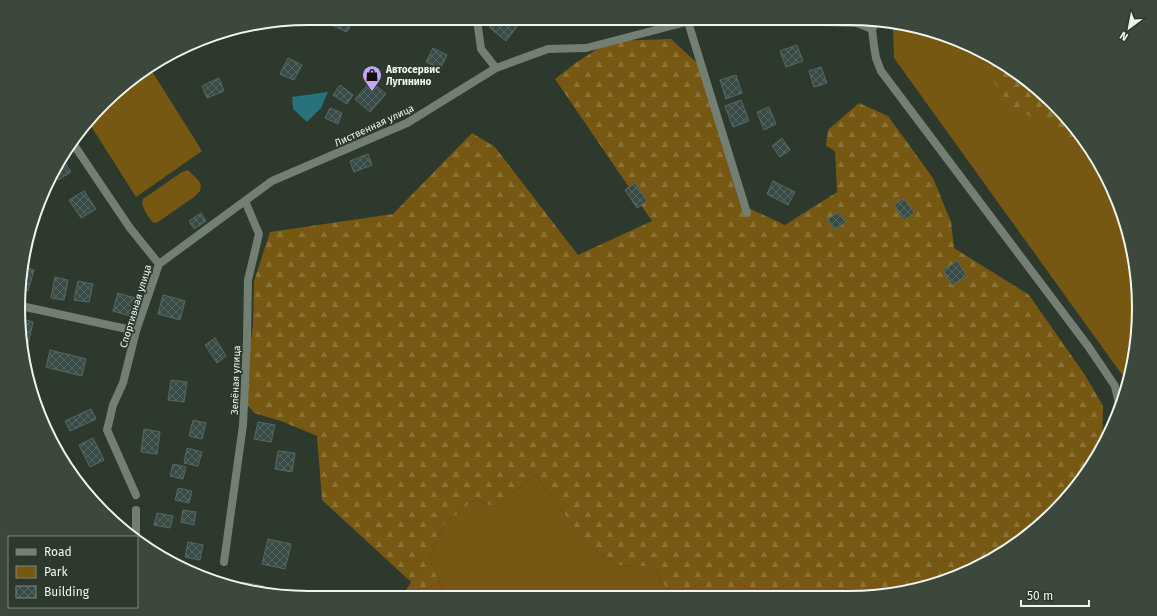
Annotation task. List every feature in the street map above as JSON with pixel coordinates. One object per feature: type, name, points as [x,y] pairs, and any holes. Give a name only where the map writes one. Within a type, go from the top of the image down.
[{"type":"street","points":[[478,25],[481,49],[496,68]]},
{"type":"street","name":"Лиственная улица","points":[[159,264],[272,181],[407,123],[496,68],[548,49],[586,48],[676,25]]},
{"type":"street","points":[[689,25],[747,213]]},
{"type":"street","name":"Лиственная улица","points":[[864,26],[872,29]]},
{"type":"street","points":[[873,26],[872,29],[876,58],[881,71],[1088,346],[1115,386],[1117,397]]},
{"type":"street","name":"Спортивная улица","points":[[76,147],[130,228],[159,264],[136,331],[123,383],[113,405],[107,430],[136,495]]},
{"type":"street","name":"Зелёная улица","points":[[224,562],[243,426],[248,280],[259,234],[245,201]]},
{"type":"street","points":[[25,307],[136,331]]},
{"type":"street","points":[[136,510],[136,533]]},
{"type":"green space","points":[[892,28],[940,40],[985,60],[1072,138],[1074,136],[1084,151],[1103,183],[1117,217],[1127,253],[1130,271],[1132,308],[1130,345],[1123,376],[894,58],[893,29]]},
{"type":"green space","points":[[671,39],[697,63],[740,204],[785,225],[837,192],[835,151],[826,146],[828,130],[859,103],[888,116],[933,178],[951,222],[954,248],[1029,295],[1085,375],[1103,406],[1102,434],[1094,450],[1062,495],[1036,521],[1006,543],[974,562],[940,576],[904,586],[886,589],[849,591],[668,591],[653,567],[618,565],[587,544],[535,475],[494,507],[475,499],[443,525],[429,559],[443,591],[406,591],[411,582],[322,500],[317,436],[281,421],[254,413],[242,397],[248,366],[253,324],[254,281],[270,232],[393,214],[472,133],[495,147],[578,255],[652,221],[555,79],[577,62],[610,41]]},
{"type":"green space","points":[[981,58],[1021,83],[1036,95],[1062,121],[1074,136],[1072,138],[1007,104]]},
{"type":"green space","points":[[153,72],[202,151],[136,197],[91,126],[121,95]]},
{"type":"green space","points":[[188,170],[199,181],[201,186],[200,191],[194,197],[158,222],[154,223],[145,211],[142,203],[143,199],[182,172]]},
{"type":"green space","points":[[535,475],[587,544],[618,565],[653,567],[668,591],[443,591],[429,559],[443,525],[475,499],[494,507]]},
{"type":"water","points":[[328,92],[321,108],[307,122],[293,109],[292,97]]},
{"type":"building","points":[[331,25],[350,25],[347,32]]},
{"type":"building","points":[[491,25],[518,25],[506,41],[489,27]]},
{"type":"building","points":[[797,45],[803,61],[786,67],[780,51]]},
{"type":"building","points":[[433,48],[447,55],[440,69],[426,62]]},
{"type":"building","points":[[288,58],[302,65],[294,80],[280,74]]},
{"type":"building","points":[[821,67],[827,83],[814,87],[809,71]]},
{"type":"building","points":[[736,75],[742,93],[726,99],[720,80]]},
{"type":"building","points":[[219,78],[224,91],[207,98],[202,86]]},
{"type":"building","points":[[371,81],[386,94],[370,112],[355,99]]},
{"type":"building","points":[[340,85],[353,95],[347,104],[333,95]]},
{"type":"building","points":[[741,100],[749,121],[733,127],[725,106]]},
{"type":"building","points":[[769,107],[776,124],[764,130],[757,112]]},
{"type":"building","points":[[330,108],[342,113],[338,124],[325,118]]},
{"type":"building","points":[[782,138],[790,150],[780,157],[772,146]]},
{"type":"building","points":[[368,154],[372,165],[354,172],[350,161]]},
{"type":"building","points":[[65,163],[71,172],[58,180],[57,178]]},
{"type":"building","points":[[773,181],[795,192],[788,205],[767,194]]},
{"type":"building","points":[[635,183],[647,201],[637,208],[625,190]]},
{"type":"building","points":[[84,191],[96,209],[81,218],[69,200]]},
{"type":"building","points":[[904,198],[914,213],[904,220],[894,205]]},
{"type":"building","points":[[838,212],[846,222],[835,230],[827,220]]},
{"type":"building","points":[[201,213],[206,221],[194,229],[189,221]]},
{"type":"building","points":[[957,261],[967,276],[952,285],[943,270]]},
{"type":"building","points":[[27,268],[34,270],[28,291],[26,291]]},
{"type":"building","points":[[55,277],[68,280],[64,300],[51,298]]},
{"type":"building","points":[[78,281],[93,284],[89,302],[74,300]]},
{"type":"building","points":[[118,293],[135,298],[130,316],[113,311]]},
{"type":"building","points":[[163,295],[185,301],[180,320],[158,314]]},
{"type":"building","points":[[26,320],[33,322],[27,347]]},
{"type":"building","points":[[215,338],[226,356],[217,363],[205,345]]},
{"type":"building","points":[[50,350],[86,359],[82,376],[46,367]]},
{"type":"building","points":[[171,380],[187,382],[184,402],[168,400]]},
{"type":"building","points":[[91,409],[96,419],[70,431],[65,421]]},
{"type":"building","points":[[193,420],[206,423],[202,439],[189,436]]},
{"type":"building","points":[[258,422],[275,425],[271,442],[254,439]]},
{"type":"building","points":[[144,429],[160,432],[157,454],[141,452]]},
{"type":"building","points":[[93,438],[104,460],[90,467],[79,445]]},
{"type":"building","points":[[187,448],[202,452],[198,466],[184,463]]},
{"type":"building","points":[[278,451],[295,453],[292,472],[275,469]]},
{"type":"building","points":[[173,464],[186,467],[183,479],[170,476]]},
{"type":"building","points":[[178,488],[192,491],[189,503],[175,500]]},
{"type":"building","points":[[183,510],[196,512],[194,525],[181,522]]},
{"type":"building","points":[[157,513],[173,516],[170,528],[154,525]]},
{"type":"building","points":[[268,539],[291,544],[285,569],[262,564]]},
{"type":"building","points":[[188,542],[203,545],[200,560],[185,557]]},
{"type":"building","points":[[242,583],[264,586],[264,588],[253,586]]},
{"type":"place","name":"Автосервис Лугинино","points":[[372,92]]}]
